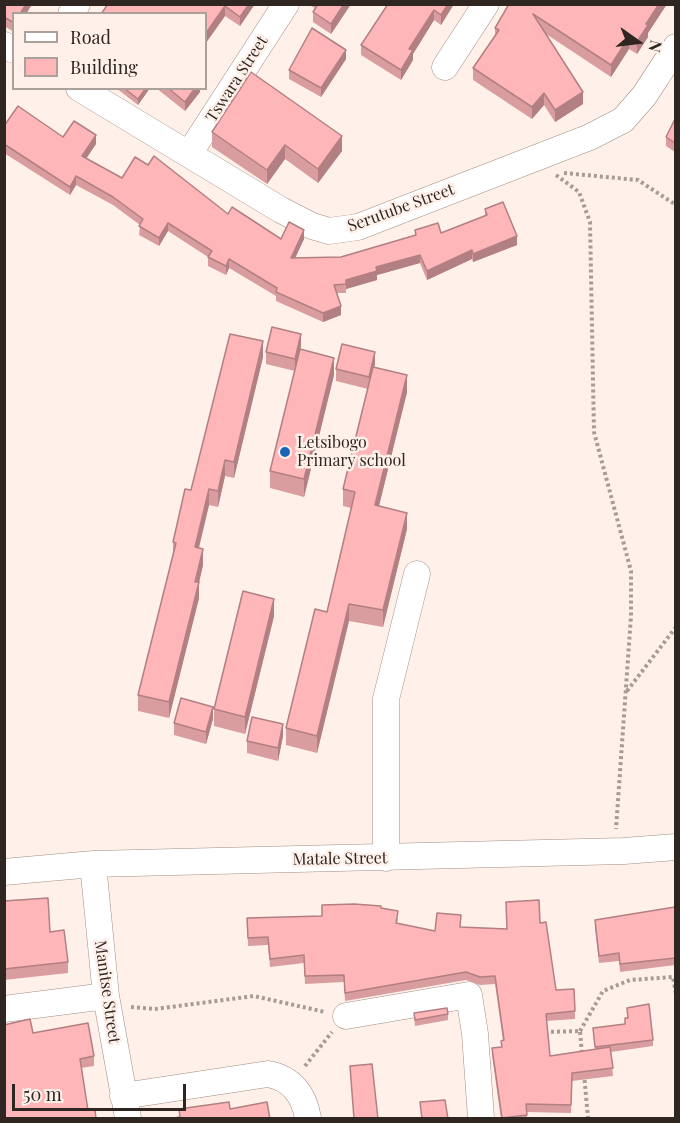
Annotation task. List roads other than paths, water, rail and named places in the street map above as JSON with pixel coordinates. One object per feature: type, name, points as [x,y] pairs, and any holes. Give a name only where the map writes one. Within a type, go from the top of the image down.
[{"type":"street","name":"Tswara Street","points":[[189,154],[286,4]]},
{"type":"street","points":[[445,67],[486,4]]},
{"type":"street","name":"Serutube Street","points":[[82,90],[312,226],[329,231],[358,227],[590,137],[623,120],[644,96],[675,47]]},
{"type":"street","points":[[386,858],[386,699],[417,574]]},
{"type":"street","name":"Matale Street","points":[[4,872],[93,864],[619,852],[667,848]]},
{"type":"street","name":"Manitse Street","points":[[93,864],[105,996],[125,1107]]},
{"type":"street","points":[[346,1016],[469,994],[475,1034],[480,1119]]},
{"type":"street","points":[[4,1009],[105,996]]},
{"type":"street","points":[[125,1107],[268,1074],[291,1082],[305,1102],[308,1119]]},
{"type":"place","name":"Letsibogo Primary school","points":[[285,452]]}]
